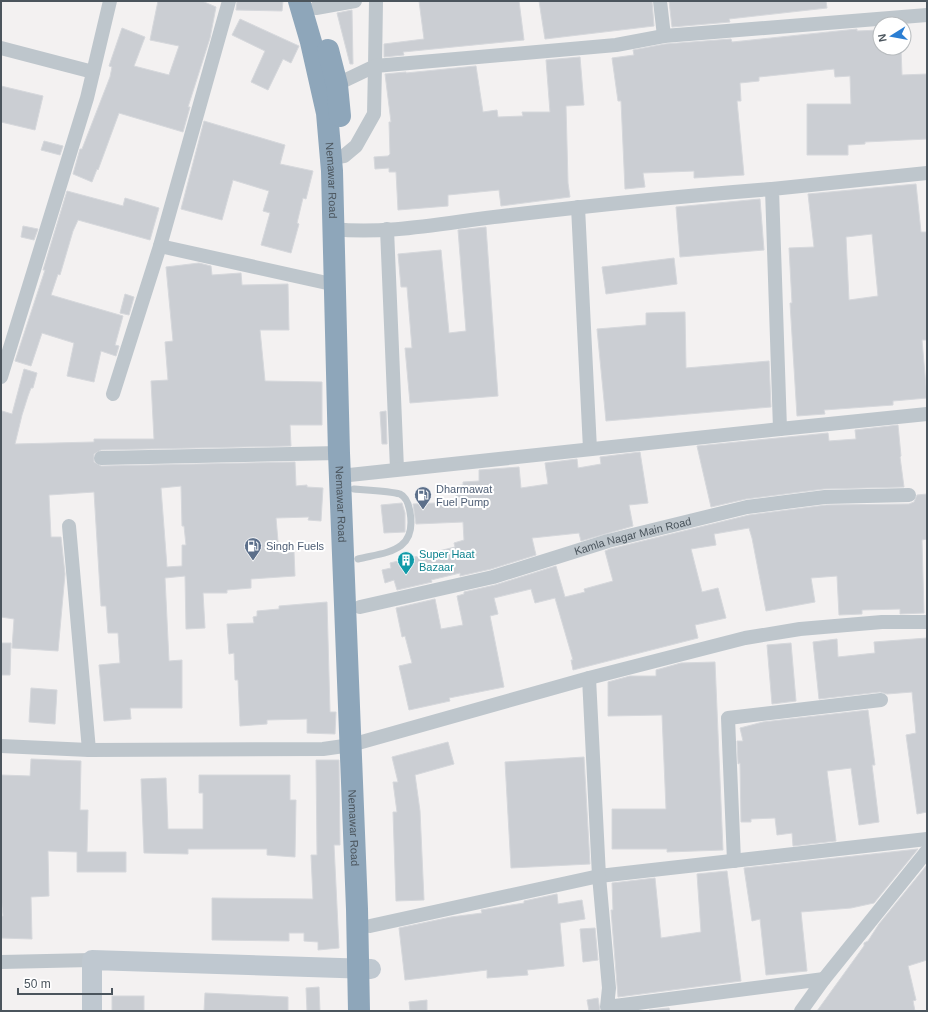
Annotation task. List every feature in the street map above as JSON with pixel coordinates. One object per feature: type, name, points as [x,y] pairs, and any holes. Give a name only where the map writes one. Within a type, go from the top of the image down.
[{"type":"highway","name":"Nemawar Road","points":[[309,3],[312,42],[329,88],[327,113],[338,157],[358,742],[364,968],[372,1011]]},
{"type":"highway","name":"Nemawar Road","points":[[340,230],[336,285],[339,453],[349,479],[358,559],[360,607],[358,742],[370,926],[359,1011]]},
{"type":"street","points":[[1,377],[93,72],[110,1]]},
{"type":"street","points":[[113,394],[160,246],[229,1]]},
{"type":"street","points":[[309,3],[355,1]]},
{"type":"street","points":[[338,157],[356,146],[374,114],[376,1]]},
{"type":"street","points":[[660,1],[664,36]]},
{"type":"street","points":[[329,88],[375,66],[616,45],[664,36],[927,15]]},
{"type":"street","points":[[1,48],[93,72]]},
{"type":"street","points":[[340,230],[387,229],[578,207],[927,173]]},
{"type":"street","points":[[772,189],[780,429]]},
{"type":"street","points":[[578,207],[590,449]]},
{"type":"street","points":[[387,229],[397,469]]},
{"type":"street","points":[[160,246],[336,285]]},
{"type":"street","points":[[349,479],[397,469],[927,414]]},
{"type":"street","points":[[101,458],[339,453]]},
{"type":"street","name":"Kamla Nagar Main Road","points":[[360,607],[493,577],[608,540],[747,507],[825,497],[909,495]]},
{"type":"street","points":[[69,526],[88,750]]},
{"type":"street","points":[[1,746],[88,750],[323,749],[358,742],[589,678],[745,638],[800,629],[874,622],[927,622]]},
{"type":"street","points":[[589,678],[599,876],[609,988],[607,1009],[824,979]]},
{"type":"street","points":[[734,861],[728,718],[881,700]]},
{"type":"street","points":[[370,926],[599,876],[927,839]]},
{"type":"street","points":[[801,1011],[824,979],[927,851]]},
{"type":"street","points":[[92,960],[92,1011]]},
{"type":"street","points":[[1,962],[92,960],[364,968]]},
{"type":"lane","points":[[349,479],[401,494],[408,502],[411,514],[409,535],[405,544],[396,549],[358,559]]},
{"type":"building","points":[[158,1],[202,1],[216,7],[210,38],[188,107],[190,107],[183,132],[119,113],[98,170],[97,169],[92,182],[73,174],[80,149],[82,149],[110,77],[112,67],[109,66],[122,28],[145,37],[134,66],[169,75],[179,46],[150,40]]},
{"type":"building","points":[[237,1],[283,1],[282,11],[236,10]]},
{"type":"building","points":[[419,1],[519,1],[524,40],[403,52],[404,55],[384,57],[384,44],[424,39]]},
{"type":"building","points":[[539,1],[652,1],[654,26],[545,39]]},
{"type":"building","points":[[669,1],[826,1],[827,8],[729,19],[730,22],[672,27]]},
{"type":"building","points":[[352,10],[353,64],[350,64],[337,13]]},
{"type":"building","points":[[240,19],[299,46],[291,63],[283,59],[268,90],[251,82],[265,51],[232,35]]},
{"type":"building","points":[[857,29],[857,31],[872,30],[872,56],[901,56],[902,75],[927,74],[927,139],[865,142],[865,144],[848,145],[848,155],[807,155],[807,104],[851,104],[850,76],[835,77],[834,69],[759,77],[759,81],[740,83],[741,101],[737,101],[744,175],[694,178],[694,171],[643,173],[645,187],[625,189],[621,101],[618,101],[612,58],[634,55],[633,50],[665,44],[731,39],[732,42]]},
{"type":"building","points":[[580,57],[584,105],[566,106],[568,183],[570,197],[501,206],[499,190],[448,195],[448,206],[398,210],[396,172],[389,172],[389,168],[375,169],[374,157],[388,156],[390,154],[389,122],[391,122],[385,74],[476,66],[483,112],[497,110],[498,117],[523,116],[522,112],[550,112],[546,60]]},
{"type":"building","points":[[1,86],[43,96],[35,130],[1,122]]},
{"type":"building","points":[[204,121],[285,145],[280,164],[313,171],[306,199],[303,198],[297,223],[299,224],[291,253],[261,245],[270,213],[263,211],[269,191],[233,180],[222,220],[181,209]]},
{"type":"building","points":[[44,141],[63,146],[60,155],[41,150]]},
{"type":"building","points":[[916,184],[921,232],[927,232],[927,340],[922,340],[927,398],[893,401],[893,405],[824,410],[825,414],[797,416],[790,303],[792,303],[789,248],[814,247],[808,194]],"holes":[[[872,234],[878,296],[849,300],[846,237]]]},
{"type":"building","points":[[67,191],[123,206],[125,198],[159,208],[150,240],[78,220],[73,231],[60,275],[58,274],[51,295],[123,316],[115,345],[119,346],[116,356],[101,351],[94,382],[67,376],[74,343],[42,333],[31,366],[15,361],[45,270],[43,270]]},
{"type":"building","points":[[760,199],[764,250],[680,257],[676,207]]},
{"type":"building","points":[[23,226],[38,229],[34,240],[21,237]]},
{"type":"building","points":[[486,227],[498,396],[410,403],[405,348],[412,348],[407,287],[401,287],[398,254],[441,250],[449,333],[466,331],[458,230]]},
{"type":"building","points":[[674,258],[677,284],[606,294],[602,267]]},
{"type":"building","points":[[199,263],[211,266],[212,275],[241,273],[242,285],[288,284],[289,330],[260,330],[265,381],[322,382],[322,425],[290,425],[291,446],[101,450],[94,454],[94,462],[101,466],[295,462],[296,486],[307,485],[307,487],[323,488],[321,521],[308,520],[309,517],[276,518],[279,553],[294,552],[295,576],[251,579],[251,588],[227,590],[227,593],[203,593],[205,628],[186,629],[185,576],[165,578],[169,661],[182,660],[182,708],[130,708],[131,719],[104,721],[99,665],[120,663],[118,633],[108,633],[106,606],[101,606],[94,492],[49,495],[51,537],[61,537],[65,574],[58,651],[12,648],[14,619],[1,617],[1,417],[2,411],[12,414],[24,369],[37,373],[33,388],[31,388],[22,415],[15,444],[94,442],[94,439],[154,439],[151,381],[168,380],[165,342],[173,341],[166,267]],"holes":[[[181,486],[182,526],[184,526],[186,545],[182,545],[182,566],[167,567],[161,488]]]},
{"type":"building","points":[[125,294],[134,297],[129,315],[120,313]]},
{"type":"building","points":[[685,312],[686,368],[769,361],[771,407],[606,421],[597,329],[646,325],[646,313]]},
{"type":"building","points":[[386,411],[387,444],[382,444],[380,412]]},
{"type":"building","points":[[898,425],[904,487],[824,489],[746,499],[711,507],[697,446],[828,433],[829,441],[856,439],[855,430]]},
{"type":"building","points":[[640,452],[648,503],[629,505],[633,526],[581,541],[579,533],[532,538],[536,555],[491,569],[460,576],[460,573],[431,580],[432,582],[397,590],[394,580],[385,583],[382,570],[391,568],[390,563],[455,547],[454,543],[464,540],[463,522],[416,524],[413,504],[457,502],[455,486],[463,485],[463,482],[479,481],[479,470],[519,467],[521,488],[548,484],[545,463],[577,459],[578,468],[601,464],[600,457]]},
{"type":"building","points":[[927,494],[927,539],[922,540],[924,613],[900,614],[900,609],[862,610],[862,614],[839,615],[837,576],[811,578],[815,602],[766,611],[749,528],[714,534],[716,545],[691,549],[702,592],[718,588],[726,618],[695,625],[698,638],[573,670],[571,660],[573,660],[555,598],[535,603],[531,589],[494,598],[498,614],[490,616],[504,687],[449,698],[450,701],[409,710],[399,666],[412,663],[405,636],[402,637],[396,608],[435,599],[441,629],[463,625],[457,596],[464,594],[464,592],[495,585],[556,566],[565,597],[585,592],[584,589],[613,581],[605,551],[610,549],[749,515],[826,505],[909,504],[914,502],[917,495]]},
{"type":"building","points":[[402,503],[405,513],[405,532],[384,533],[381,505]]},
{"type":"building","points":[[327,602],[330,712],[336,712],[335,734],[307,733],[307,719],[267,720],[267,724],[240,726],[238,680],[235,680],[234,653],[229,654],[227,624],[254,623],[253,617],[257,616],[257,611],[279,609],[279,606]]},
{"type":"building","points":[[927,638],[927,812],[917,814],[906,735],[916,733],[912,692],[887,694],[880,692],[819,699],[813,642],[837,639],[838,657],[875,653],[874,642]]},
{"type":"building","points":[[1,643],[11,643],[10,675],[1,675]]},
{"type":"building","points":[[791,643],[796,701],[772,704],[767,645]]},
{"type":"building","points":[[715,662],[723,850],[667,852],[667,849],[612,849],[612,809],[666,809],[662,715],[608,716],[608,682],[630,676],[656,676],[656,670],[681,663]]},
{"type":"building","points":[[31,688],[57,690],[55,724],[29,722]]},
{"type":"building","points":[[868,710],[875,765],[872,765],[879,822],[859,825],[851,768],[827,771],[836,841],[793,846],[792,833],[777,835],[775,818],[751,819],[751,822],[741,822],[740,763],[738,764],[737,741],[743,741],[740,728],[763,722]]},
{"type":"building","points":[[448,742],[454,764],[415,775],[420,811],[424,900],[396,901],[393,812],[397,812],[393,782],[398,782],[392,757]]},
{"type":"building","points":[[584,757],[590,864],[511,868],[505,762]]},
{"type":"building","points":[[31,759],[81,761],[80,810],[88,810],[87,852],[126,852],[126,872],[77,872],[77,852],[48,851],[49,896],[31,897],[32,939],[1,938],[1,916],[3,916],[1,897],[1,775],[30,776]]},
{"type":"building","points":[[316,760],[339,760],[340,845],[334,845],[339,948],[318,950],[318,942],[304,941],[304,933],[289,933],[289,941],[212,940],[212,898],[313,899],[311,855],[317,855]]},
{"type":"building","points":[[199,775],[290,775],[290,800],[296,800],[295,857],[267,855],[267,849],[188,849],[188,854],[144,853],[141,779],[166,778],[168,829],[203,829],[203,793],[199,793]]},
{"type":"building","points":[[918,849],[874,903],[851,908],[801,912],[807,971],[766,975],[760,919],[752,921],[744,868]]},
{"type":"building","points":[[927,865],[927,960],[908,966],[916,1000],[913,1001],[915,1011],[817,1011],[864,946],[864,943],[868,941],[879,924]]},
{"type":"building","points":[[727,871],[741,981],[618,997],[611,910],[613,910],[612,883],[655,878],[661,938],[701,932],[697,874]]},
{"type":"building","points":[[557,894],[558,904],[582,900],[585,919],[560,923],[564,966],[527,970],[528,975],[487,978],[487,970],[405,980],[399,928],[451,917],[482,913],[481,910],[524,903],[524,901]]},
{"type":"building","points":[[595,928],[598,960],[583,962],[580,929]]},
{"type":"building","points":[[319,987],[320,1011],[307,1011],[306,988]]},
{"type":"building","points":[[205,993],[288,997],[288,1011],[204,1011]]},
{"type":"building","points":[[112,996],[144,996],[144,1011],[112,1011]]},
{"type":"building","points":[[598,998],[600,1011],[589,1011],[587,1000]]},
{"type":"building","points":[[427,1000],[427,1011],[410,1011],[409,1002]]},
{"type":"building","points":[[669,1008],[670,1011],[649,1011],[649,1010]]},
{"type":"place","name":"Dharmawat Fuel Pump","points":[[423,510]]},
{"type":"place","name":"Singh Fuels","points":[[253,561]]},
{"type":"place","name":"Super Haat Bazaar","points":[[406,575]]}]
